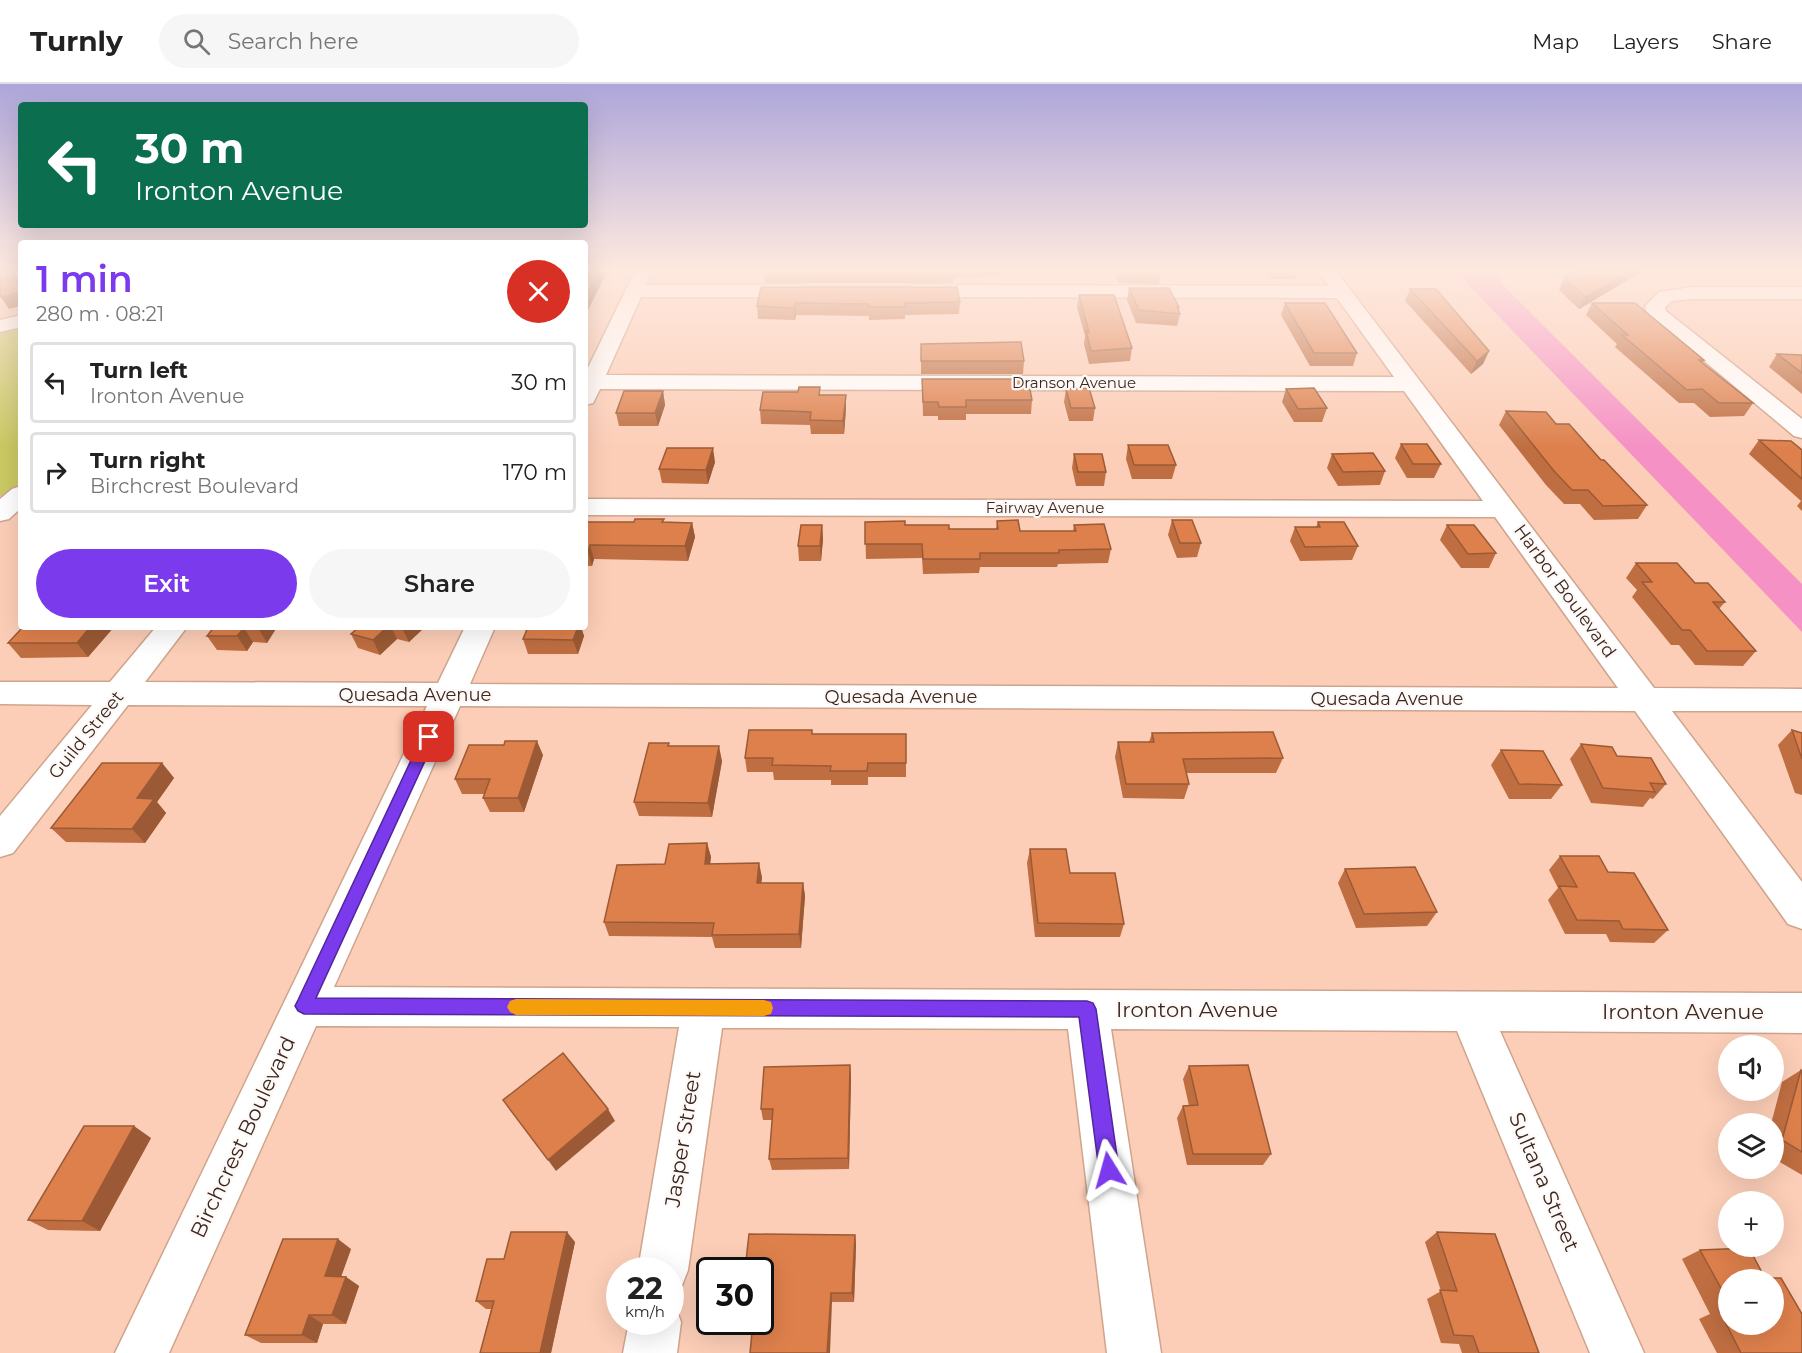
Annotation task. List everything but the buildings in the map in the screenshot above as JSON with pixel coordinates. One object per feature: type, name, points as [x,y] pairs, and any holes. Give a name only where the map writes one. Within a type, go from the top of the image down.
[{"type":"street","points":[[589,390],[616,330]]},
{"type":"street","name":"Harbor Boulevard","points":[[1371,330],[1802,912]]},
{"type":"street","points":[[1678,330],[1802,431]]},
{"type":"street","name":"Dranson Avenue","points":[[589,390],[1411,384]]},
{"type":"street","name":"Fairway Avenue","points":[[588,507],[1504,510]]},
{"type":"street","name":"Guild Street","points":[[0,842],[170,630]]},
{"type":"street","name":"Birchcrest Boulevard","points":[[142,1353],[479,630]]},
{"type":"street","name":"Quesada Avenue","points":[[0,693],[1802,700]]},
{"type":"street","name":"Ironton Avenue","points":[[304,1006],[1802,1012]]},
{"type":"street","name":"Jasper Street","points":[[665,1257],[704,1008]]},
{"type":"street","points":[[1087,1009],[1134,1353]]},
{"type":"street","name":"Sultana Street","points":[[1470,1011],[1617,1353]]},
{"type":"street","points":[[650,1353],[653,1335]]},
{"type":"shaded area","points":[[0,330],[18,330],[18,488],[9,496],[0,496]]},
{"type":"shaded area","points":[[1512,330],[1548,330],[1802,584],[1802,632]]},
{"type":"slow traffic","points":[[516,1007],[764,1008]]},
{"type":"route","points":[[429,737],[304,1006],[1087,1009],[1109,1170]]}]
